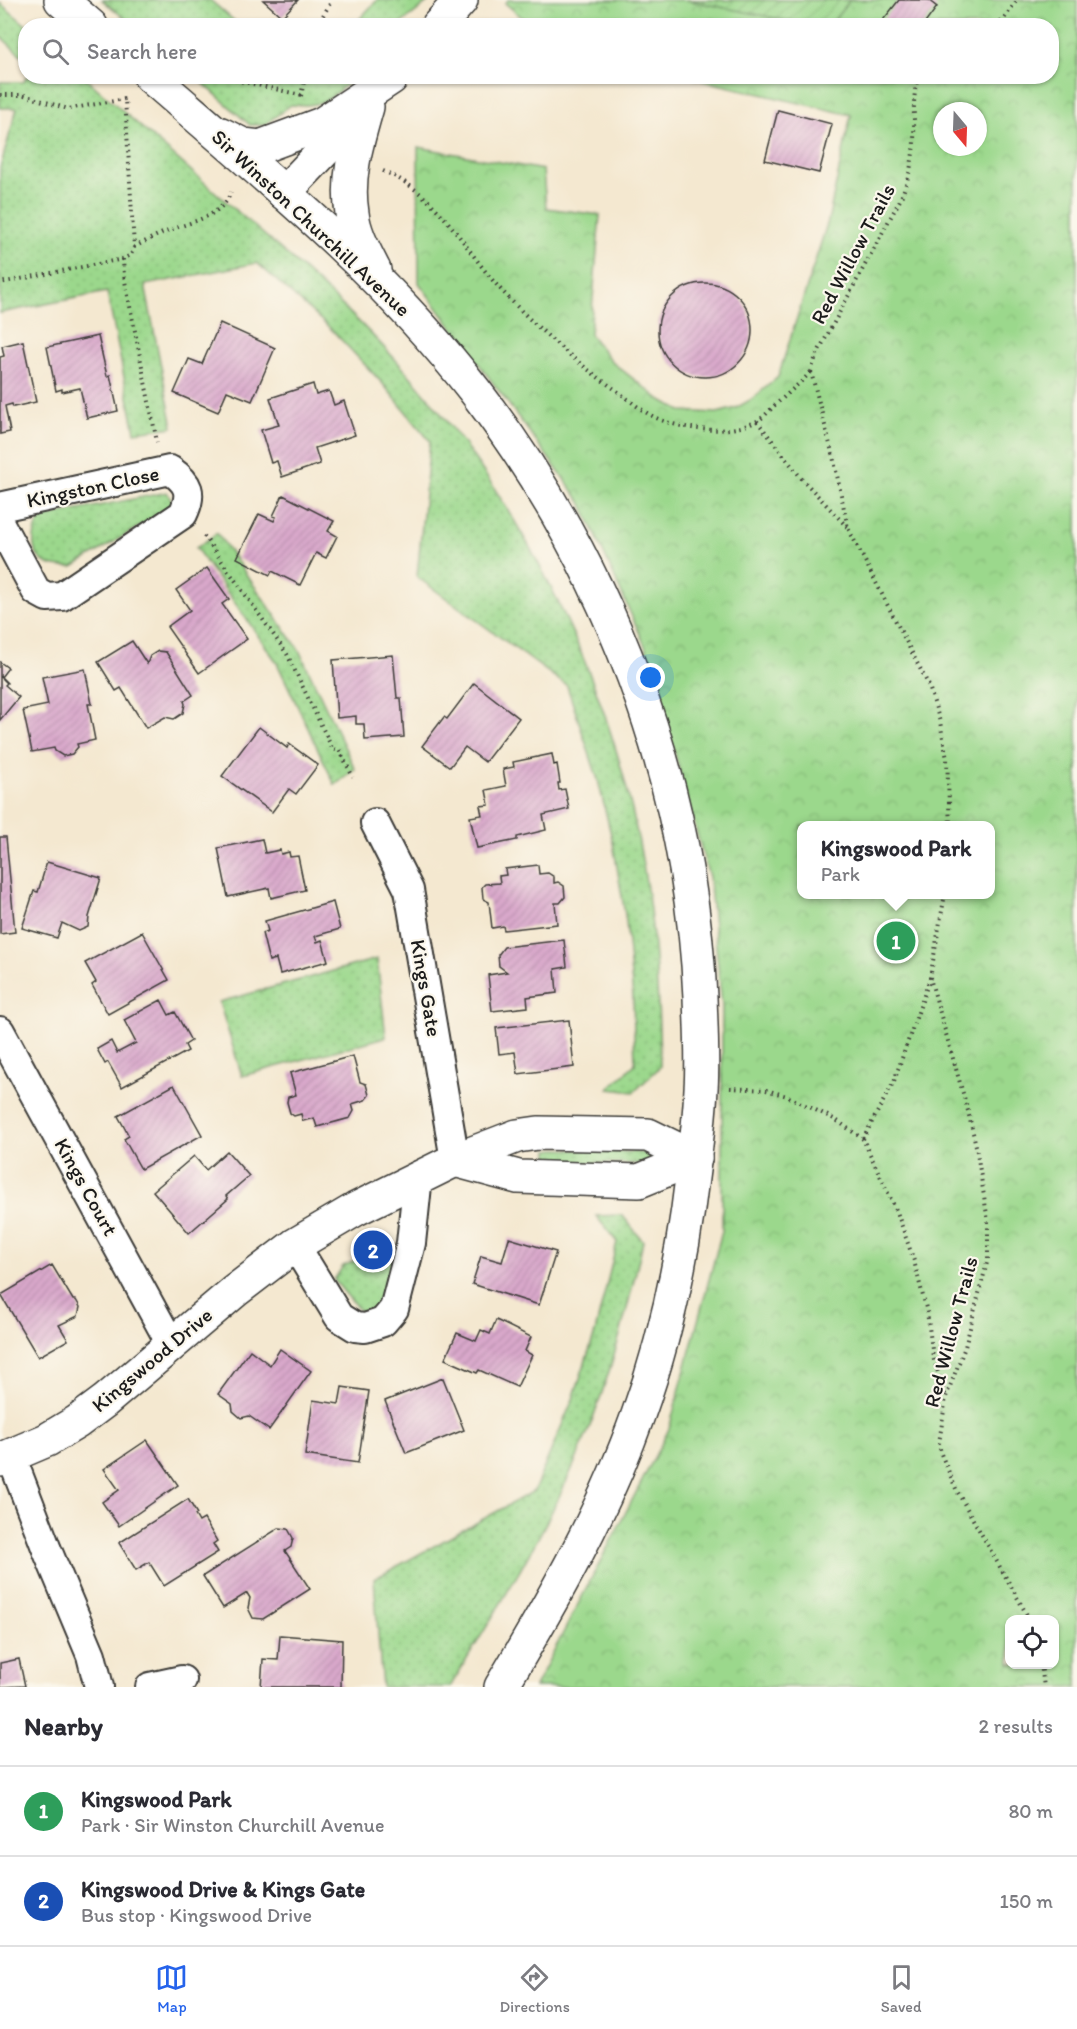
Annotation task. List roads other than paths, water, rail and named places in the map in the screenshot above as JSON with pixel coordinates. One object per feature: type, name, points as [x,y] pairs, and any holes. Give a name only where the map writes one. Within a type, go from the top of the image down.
[{"type":"main road","points":[[61,0],[82,18]]},
{"type":"main road","points":[[445,18],[461,0]]},
{"type":"main road","name":"Sir Winston Churchill Avenue","points":[[159,84],[284,194],[382,285],[473,388],[509,438],[547,496],[586,568],[621,643],[659,754],[679,834],[690,894],[698,964],[702,1046],[695,1158],[680,1262],[660,1349],[638,1416],[588,1532],[501,1687]]},
{"type":"main road","points":[[210,129],[243,145],[260,147],[322,124],[381,84]]},
{"type":"main road","points":[[284,194],[385,84]]},
{"type":"main road","points":[[366,107],[354,152],[350,185],[352,215],[361,243],[382,285]]},
{"type":"main road","name":"Kingswood Drive","points":[[6,1458],[47,1440],[77,1422],[295,1245],[418,1176],[517,1136],[538,1133],[648,1135],[695,1158]]},
{"type":"main road","points":[[455,1160],[518,1176],[639,1181],[695,1158]]},
{"type":"street","name":"Kingston Close","points":[[0,507],[170,470],[181,477],[188,488],[189,501],[183,513],[62,596],[47,597],[36,591],[0,524]]},
{"type":"street","name":"Kings Gate","points":[[375,823],[409,890],[455,1160]]},
{"type":"street","name":"Kings Court","points":[[0,1031],[171,1344]]},
{"type":"street","points":[[295,1245],[339,1317],[355,1327],[365,1328],[383,1322],[394,1309],[406,1266],[411,1243],[418,1176]]},
{"type":"street","points":[[6,1458],[91,1655],[99,1687]]},
{"type":"street","points":[[150,1687],[182,1680]]},
{"type":"place","name":"Kingswood Park","points":[[896,941]]},
{"type":"place","name":"Kingswood Drive & Kings Gate","points":[[373,1250]]}]
